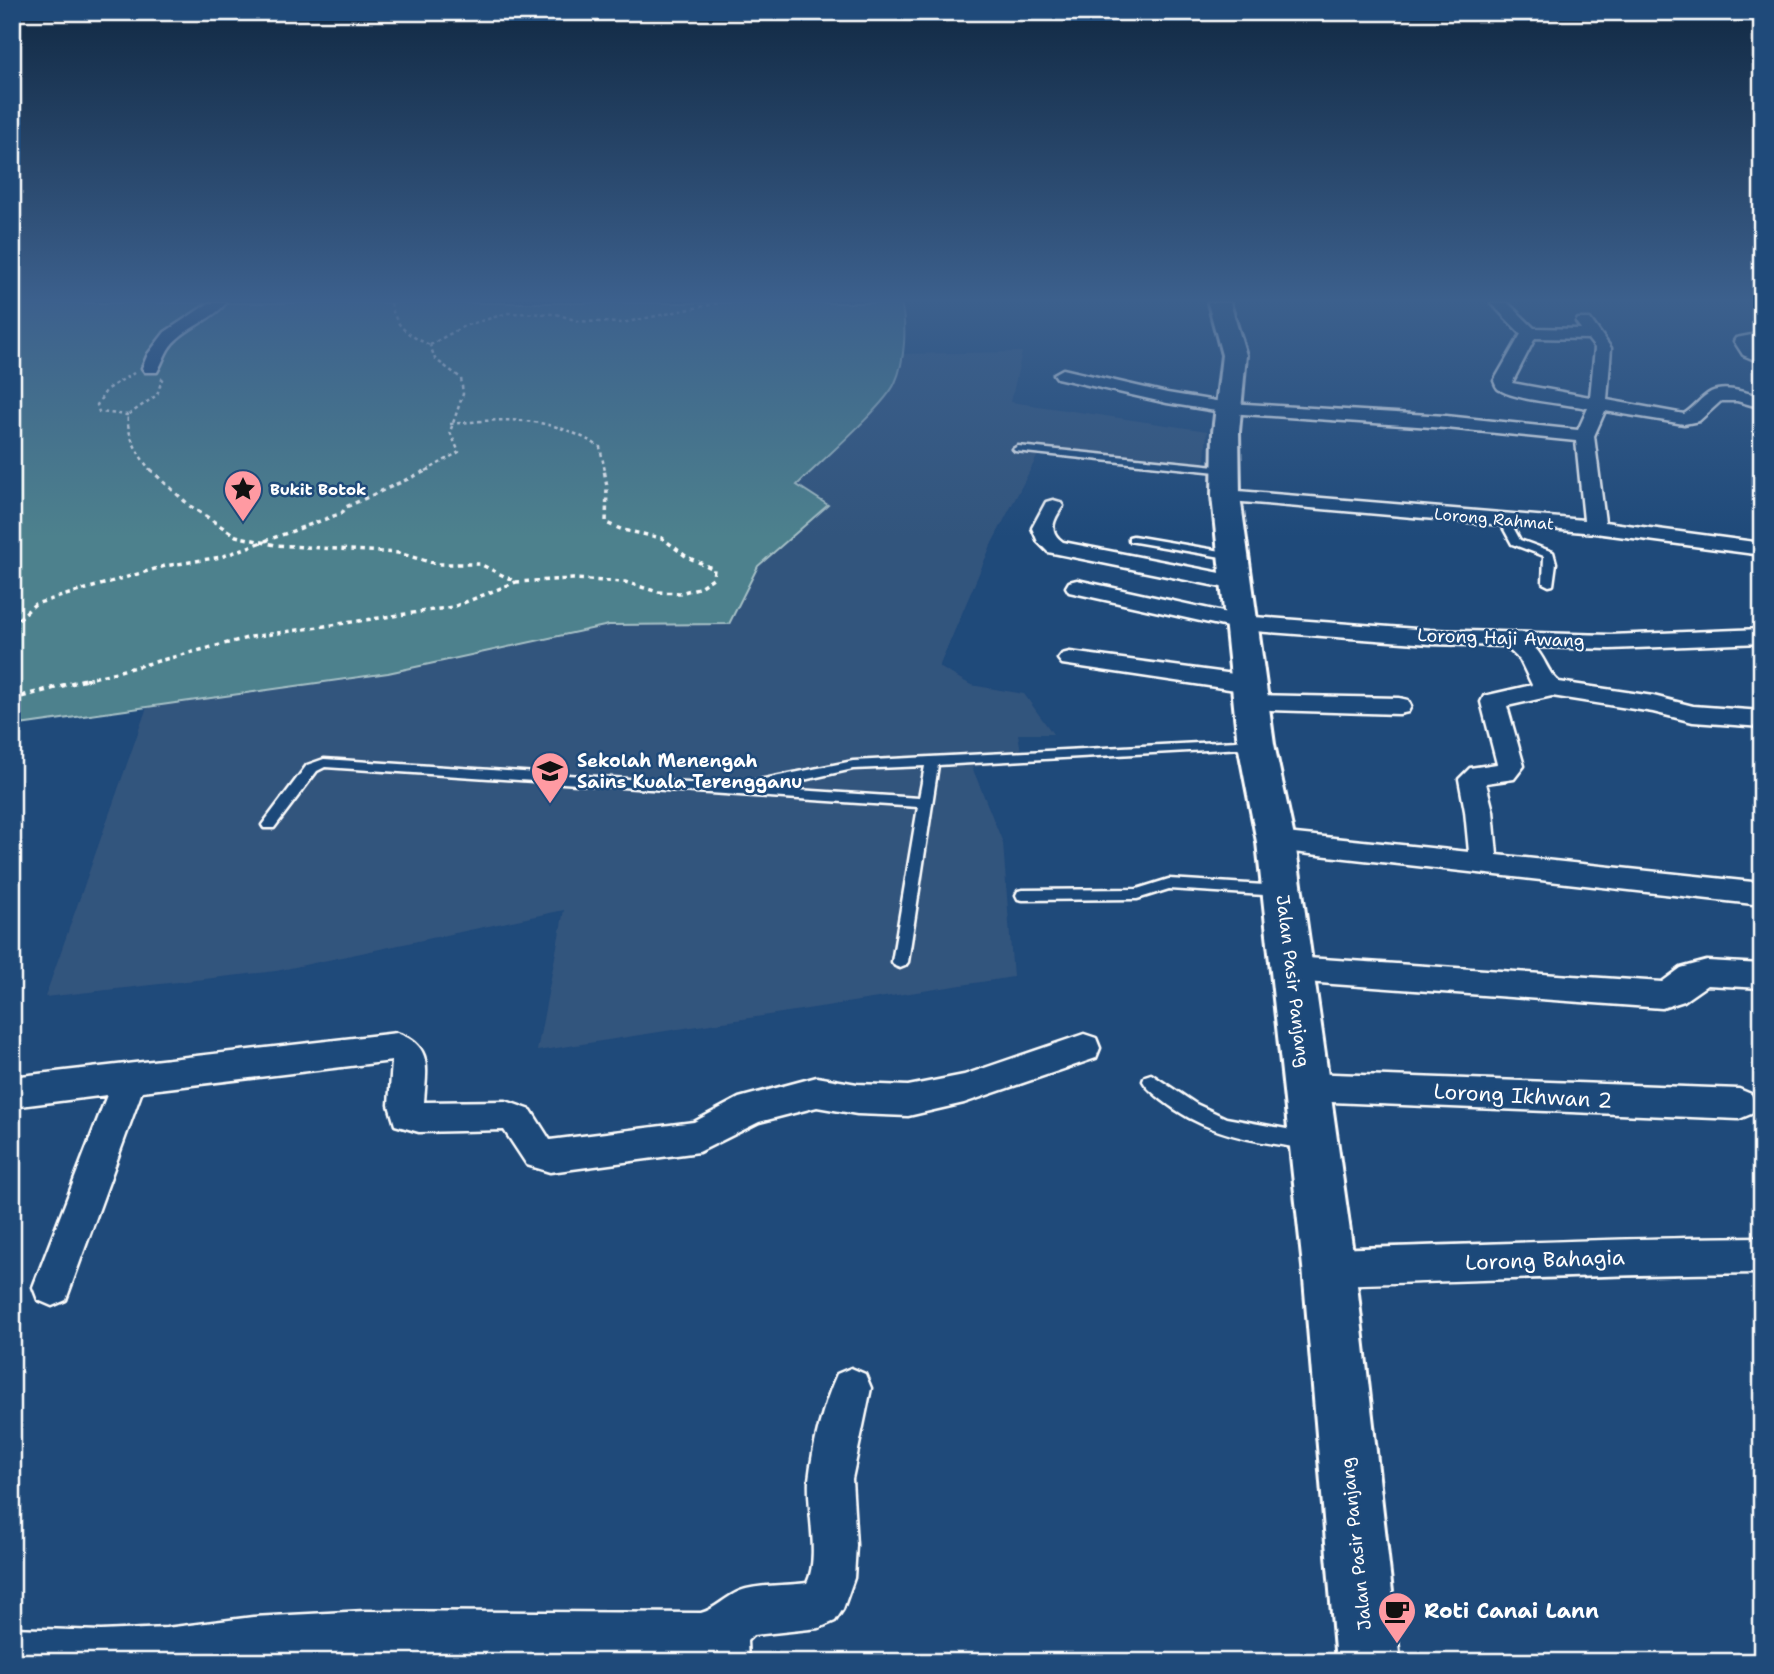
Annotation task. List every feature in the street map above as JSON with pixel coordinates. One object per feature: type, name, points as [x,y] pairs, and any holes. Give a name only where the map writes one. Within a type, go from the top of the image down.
[{"type":"main road","name":"Jalan Pasir Panjang","points":[[1231,381],[1227,408],[1226,483],[1237,588],[1256,744],[1276,842],[1329,1267],[1368,1662]]},
{"type":"street","points":[[1094,381],[1227,408],[1447,422],[1585,436]]},
{"type":"street","points":[[1503,381],[1505,386],[1517,390],[1684,419],[1693,417],[1716,397],[1738,396],[1762,403]]},
{"type":"street","points":[[1595,527],[1585,436],[1598,405],[1600,381]]},
{"type":"street","name":"Lorong Rahmat","points":[[1226,483],[1504,520],[1595,527],[1762,549]]},
{"type":"street","points":[[1053,506],[1041,524],[1041,534],[1046,542],[1056,547],[1237,588]]},
{"type":"street","points":[[1077,587],[1237,588]]},
{"type":"street","name":"Lorong Haji Awang","points":[[1237,588],[1430,637],[1609,642],[1762,636]]},
{"type":"street","points":[[1511,639],[1525,650],[1541,680],[1552,688]]},
{"type":"street","points":[[1070,659],[1250,693],[1399,706]]},
{"type":"street","points":[[1484,864],[1479,811],[1472,779],[1479,774],[1505,773],[1511,766],[1493,702],[1552,688],[1653,704],[1693,714],[1762,719]]},
{"type":"street","points":[[1276,842],[1762,894]]},
{"type":"street","points":[[1292,970],[1601,989],[1651,995],[1672,992],[1692,977],[1707,973],[1762,976]]},
{"type":"street","points":[[12,1092],[397,1047],[405,1051],[411,1059],[405,1104],[407,1114],[419,1117],[499,1114],[514,1118],[522,1125],[540,1154],[550,1156],[699,1137],[751,1109],[817,1092],[857,1099],[908,1101],[964,1089],[1084,1048]]},
{"type":"street","points":[[52,1287],[130,1079]]},
{"type":"street","name":"Lorong Ikhwan 2","points":[[1307,1087],[1739,1104]]},
{"type":"street","name":"Lorong Bahagia","points":[[1329,1267],[1643,1256],[1762,1255]]},
{"type":"street","points":[[12,1651],[101,1654],[166,1651],[253,1640],[360,1648],[701,1636],[723,1647],[743,1613],[809,1608],[818,1605],[825,1598],[832,1569],[831,1482],[851,1388]]},
{"type":"lane","points":[[1018,449],[1226,483]]},
{"type":"lane","points":[[1504,520],[1516,542],[1549,554],[1549,583]]},
{"type":"lane","points":[[1133,539],[1237,588]]},
{"type":"lane","points":[[735,790],[853,765],[1256,744]]},
{"type":"lane","points":[[900,962],[932,761]]},
{"type":"lane","points":[[269,825],[312,768],[324,762],[926,803]]},
{"type":"lane","points":[[1023,895],[1137,894],[1169,884],[1282,891]]},
{"type":"lane","points":[[1151,1081],[1185,1108],[1225,1128],[1313,1141]]},
{"type":"path","points":[[119,381],[99,398],[99,412],[128,415],[146,406],[164,381]]},
{"type":"path","points":[[12,625],[35,604],[97,583],[165,566],[221,557],[342,513],[346,507],[442,464],[459,452],[450,438],[450,424],[463,392],[463,381]]},
{"type":"path","points":[[128,415],[127,424],[137,451],[150,470],[190,506],[236,536],[294,547],[398,553],[437,564],[473,563],[516,582]]},
{"type":"path","points":[[12,699],[251,637],[453,607],[516,582],[572,579],[625,582],[658,592],[680,593],[698,588],[713,578],[714,569],[687,557],[662,538],[623,530],[606,523],[602,512],[607,482],[601,465],[600,447],[580,432],[556,424],[516,418],[450,424]]},
{"type":"shaded area","name":"Sekolah Menengah Sains Kuala Terengganu","points":[[896,381],[1016,381],[1011,402],[1207,431],[1204,473],[1038,455],[992,543],[939,667],[971,685],[1024,694],[1053,734],[1018,734],[1023,763],[972,767],[1003,843],[1013,977],[537,1051],[564,910],[276,971],[45,997],[147,707],[388,673],[609,625],[729,624],[758,566],[827,505],[796,485],[895,385]]},
{"type":"green space","points":[[12,381],[896,381],[889,393],[865,420],[797,485],[828,505],[758,566],[729,624],[609,625],[388,673],[12,726]]},
{"type":"place","name":"Bukit Botok","points":[[243,523]]},
{"type":"place","name":"Sekolah Menengah Sains Kuala Terengganu","points":[[550,805]]},
{"type":"place","name":"Roti Canai Lann","points":[[1397,1645]]}]
